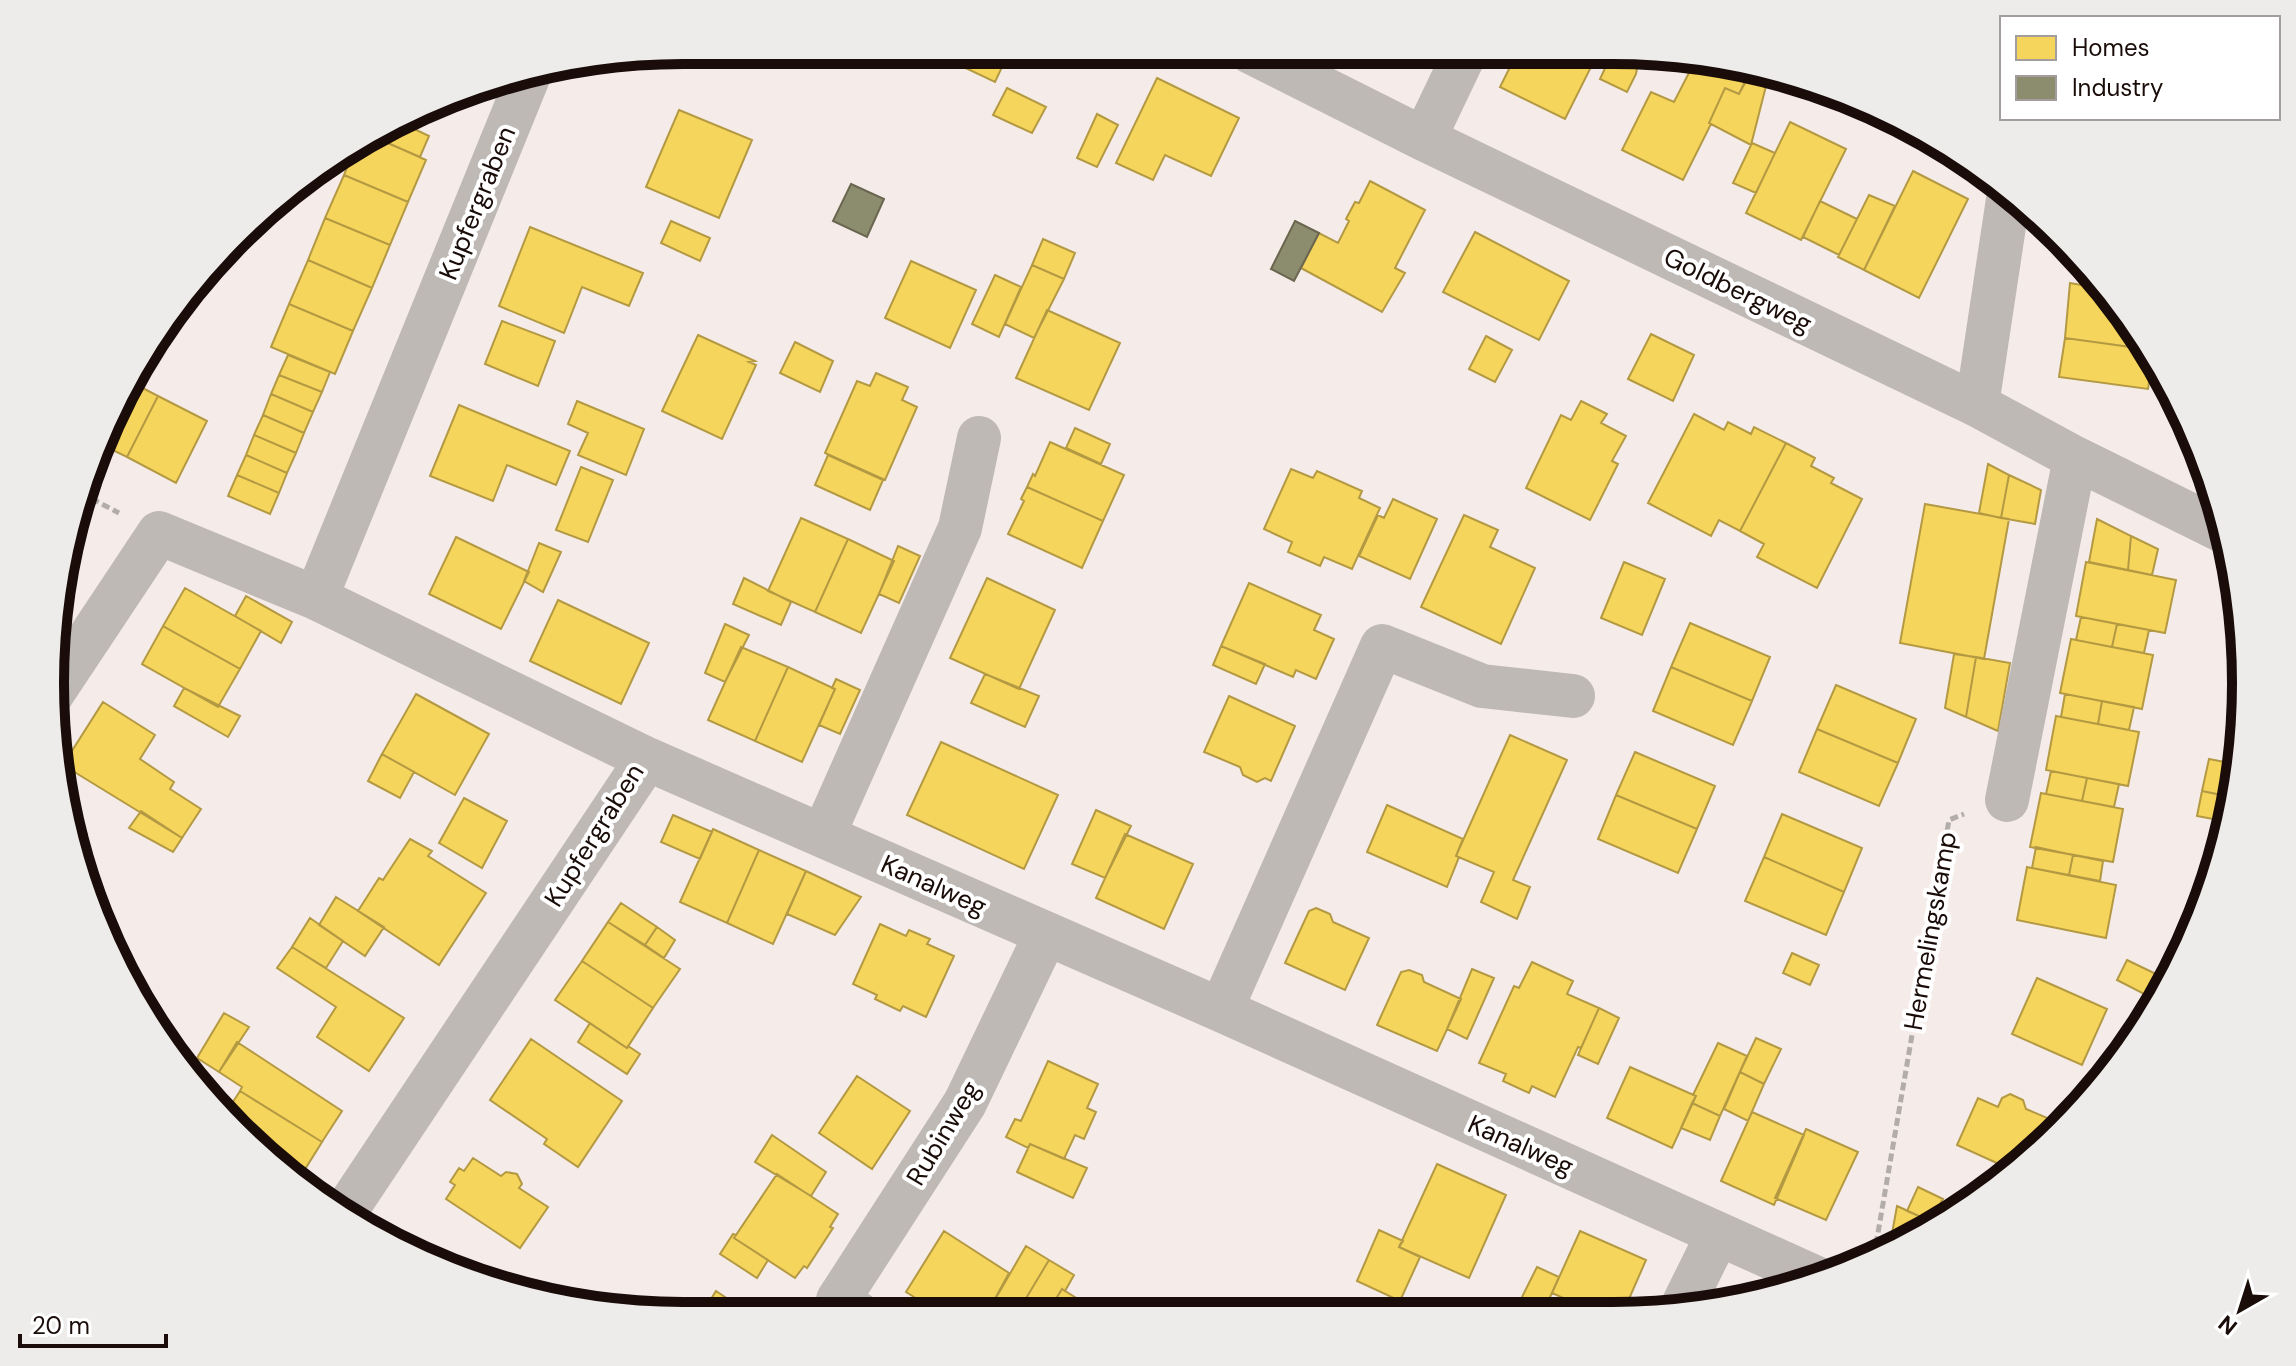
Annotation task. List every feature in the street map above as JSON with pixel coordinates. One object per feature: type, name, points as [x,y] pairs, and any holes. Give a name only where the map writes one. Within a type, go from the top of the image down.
[{"type":"street","name":"Goldbergweg","points":[[1275,64],[1977,405],[2075,458],[2212,525]]},
{"type":"street","points":[[1424,139],[1460,64]]},
{"type":"street","name":"Kupfergraben","points":[[316,598],[525,85]]},
{"type":"street","points":[[1977,405],[2007,206]]},
{"type":"street","points":[[823,836],[960,528],[979,438]]},
{"type":"street","points":[[2007,800],[2075,458]]},
{"type":"street","name":"Kupfergraben","points":[[64,676],[159,533],[316,598],[647,759],[350,1205]]},
{"type":"street","points":[[1221,1010],[1382,646],[1482,686],[1573,696]]},
{"type":"street","name":"Kanalweg","points":[[647,759],[1221,1010],[1803,1272]]},
{"type":"street","name":"Rubinweg","points":[[841,1302],[838,1300],[965,1103],[1046,934]]},
{"type":"street","points":[[1687,1298],[1718,1234]]},
{"type":"path","name":"Hermelingskamp","points":[[1876,1243],[1949,820],[2007,800]]},
{"type":"building: Homes","points":[[957,64],[1003,64],[995,82]]},
{"type":"building: Homes","points":[[1512,64],[1592,64],[1565,119],[1500,87]]},
{"type":"building: Homes","points":[[1607,64],[1638,65],[1627,92],[1600,79]]},
{"type":"building: Homes","points":[[1691,69],[1747,79],[1739,94],[1725,88],[1683,180],[1622,150],[1651,92],[1674,102]]},
{"type":"building: Homes","points":[[1157,78],[1239,118],[1211,176],[1165,155],[1153,180],[1116,163]]},
{"type":"building: Homes","points":[[1746,79],[1766,86],[1751,145],[1709,123],[1725,88],[1739,94]]},
{"type":"building: Homes","points":[[1007,88],[1046,107],[1032,133],[993,115]]},
{"type":"building: Homes","points":[[679,110],[752,140],[719,218],[646,187]]},
{"type":"building: Homes","points":[[1097,114],[1118,125],[1097,167],[1077,158]]},
{"type":"building: Homes","points":[[1790,122],[1846,149],[1801,240],[1746,213]]},
{"type":"building: Homes","points":[[411,127],[429,136],[420,157],[384,141]]},
{"type":"building: Homes","points":[[384,141],[426,160],[408,202],[344,175],[349,162]]},
{"type":"building: Homes","points":[[1752,143],[1775,153],[1756,193],[1733,183]]},
{"type":"building: Homes","points":[[1913,171],[1968,199],[1919,298],[1864,270]]},
{"type":"building: Homes","points":[[344,175],[408,202],[390,245],[325,218]]},
{"type":"building: Homes","points":[[1370,181],[1425,210],[1395,268],[1405,273],[1382,312],[1301,268],[1319,233],[1338,243],[1349,221],[1346,219],[1355,202],[1359,203]]},
{"type":"building: Homes","points":[[1869,195],[1895,206],[1864,270],[1838,257]]},
{"type":"building: Homes","points":[[1820,201],[1857,219],[1839,255],[1803,237]]},
{"type":"building: Homes","points":[[325,218],[390,245],[372,288],[308,260]]},
{"type":"building: Homes","points":[[671,221],[710,238],[700,261],[661,243]]},
{"type":"building: Homes","points":[[530,227],[643,273],[629,306],[582,287],[564,333],[499,306]]},
{"type":"building: Homes","points":[[1475,232],[1569,281],[1539,340],[1443,292]]},
{"type":"building: Homes","points":[[1043,239],[1075,253],[1064,279],[1032,265]]},
{"type":"building: Homes","points":[[308,260],[372,288],[353,331],[289,304]]},
{"type":"building: Homes","points":[[911,261],[976,290],[950,348],[885,318]]},
{"type":"building: Homes","points":[[1032,265],[1064,279],[1034,338],[1005,324]]},
{"type":"building: Homes","points":[[995,275],[1021,287],[999,337],[972,324]]},
{"type":"building: Homes","points":[[2070,283],[2087,286],[2133,347],[2065,338]]},
{"type":"building: Homes","points":[[289,304],[353,331],[335,374],[271,347]]},
{"type":"building: Homes","points":[[1047,310],[1120,343],[1089,410],[1016,378]]},
{"type":"building: Homes","points":[[502,321],[555,341],[538,386],[485,364]]},
{"type":"building: Homes","points":[[1651,334],[1694,355],[1673,401],[1628,379]]},
{"type":"building: Homes","points":[[698,335],[755,361],[749,362],[756,365],[722,439],[662,411]]},
{"type":"building: Homes","points":[[1486,336],[1512,350],[1495,382],[1469,369]]},
{"type":"building: Homes","points":[[2065,338],[2133,347],[2137,359],[2150,376],[2148,389],[2059,377]]},
{"type":"building: Homes","points":[[795,342],[833,361],[820,392],[780,373]]},
{"type":"building: Homes","points":[[288,355],[330,372],[322,392],[279,375]]},
{"type":"building: Homes","points":[[876,373],[908,387],[902,400],[917,407],[885,480],[825,453],[857,381],[870,386]]},
{"type":"building: Homes","points":[[279,375],[322,392],[313,412],[271,394]]},
{"type":"building: Homes","points":[[140,387],[158,396],[127,457],[110,449]]},
{"type":"building: Homes","points":[[271,394],[313,412],[304,433],[263,415]]},
{"type":"building: Homes","points":[[158,396],[207,421],[176,483],[127,457]]},
{"type":"building: Homes","points":[[577,401],[644,429],[626,475],[578,455],[588,433],[568,424]]},
{"type":"building: Homes","points":[[1581,401],[1607,414],[1601,423],[1626,436],[1612,461],[1618,464],[1590,520],[1526,488],[1561,415],[1571,420]]},
{"type":"building: Homes","points":[[459,405],[570,451],[556,485],[507,465],[493,501],[430,476]]},
{"type":"building: Homes","points":[[1694,414],[1724,430],[1728,422],[1751,434],[1754,427],[1786,443],[1740,531],[1719,520],[1711,536],[1648,503]]},
{"type":"building: Homes","points":[[263,415],[304,433],[296,453],[254,435]]},
{"type":"building: Homes","points":[[1075,428],[1110,444],[1101,464],[1066,448]]},
{"type":"building: Homes","points":[[254,435],[296,453],[287,473],[246,455]]},
{"type":"building: Homes","points":[[1050,442],[1124,475],[1103,521],[1027,487]]},
{"type":"building: Homes","points":[[1786,443],[1815,458],[1811,466],[1834,478],[1831,483],[1862,499],[1817,588],[1757,557],[1764,544],[1740,531]]},
{"type":"building: Homes","points":[[246,455],[287,473],[279,493],[237,475]]},
{"type":"building: Homes","points":[[828,455],[883,480],[870,510],[815,485]]},
{"type":"building: Homes","points":[[1988,464],[2009,475],[2001,518],[1979,513]]},
{"type":"building: Homes","points":[[581,467],[613,480],[588,542],[556,530]]},
{"type":"building: Homes","points":[[1291,469],[1313,478],[1317,471],[1362,491],[1359,498],[1380,508],[1352,569],[1324,557],[1320,566],[1288,552],[1292,542],[1264,529]]},
{"type":"building: Homes","points":[[237,475],[279,493],[270,514],[228,496]]},
{"type":"building: Homes","points":[[2009,475],[2041,490],[2035,524],[2001,518]]},
{"type":"building: Homes","points":[[1027,487],[1103,521],[1082,568],[1008,534],[1024,501],[1021,499]]},
{"type":"building: Homes","points":[[1393,499],[1437,519],[1410,579],[1359,556],[1378,515],[1384,518]]},
{"type":"building: Homes","points":[[1925,504],[2009,519],[1984,659],[1900,643]]},
{"type":"building: Homes","points":[[1464,515],[1498,530],[1490,547],[1535,568],[1501,644],[1421,607]]},
{"type":"building: Homes","points":[[801,518],[848,539],[815,612],[768,591]]},
{"type":"building: Homes","points":[[2097,519],[2131,536],[2128,570],[2089,562]]},
{"type":"building: Homes","points":[[2131,536],[2158,549],[2152,575],[2128,570]]},
{"type":"building: Homes","points":[[456,537],[529,572],[501,629],[429,594]]},
{"type":"building: Homes","points":[[848,539],[894,561],[861,633],[815,612]]},
{"type":"building: Homes","points":[[539,543],[561,552],[543,592],[524,581]]},
{"type":"building: Homes","points":[[898,546],[920,556],[899,603],[879,594]]},
{"type":"building: Homes","points":[[1624,562],[1665,579],[1642,635],[1601,618]]},
{"type":"building: Homes","points":[[2086,562],[2176,580],[2165,633],[2076,616]]},
{"type":"building: Homes","points":[[744,578],[791,602],[781,625],[733,604]]},
{"type":"building: Homes","points":[[987,578],[1055,610],[1019,689],[950,658]]},
{"type":"building: Homes","points":[[1249,583],[1321,615],[1314,630],[1334,639],[1316,679],[1296,670],[1293,677],[1221,646]]},
{"type":"building: Homes","points":[[185,588],[261,631],[240,669],[163,626]]},
{"type":"building: Homes","points":[[246,596],[292,622],[281,643],[235,616]]},
{"type":"building: Homes","points":[[558,600],[649,643],[621,704],[530,661]]},
{"type":"building: Homes","points":[[2081,617],[2117,624],[2112,647],[2076,640]]},
{"type":"building: Homes","points":[[1690,623],[1770,657],[1752,701],[1671,667]]},
{"type":"building: Homes","points":[[725,624],[749,635],[725,682],[705,673]]},
{"type":"building: Homes","points":[[2117,624],[2149,630],[2144,653],[2112,647]]},
{"type":"building: Homes","points":[[163,626],[240,669],[218,707],[142,664]]},
{"type":"building: Homes","points":[[2071,639],[2153,655],[2142,709],[2060,693]]},
{"type":"building: Homes","points":[[1221,646],[1265,664],[1256,684],[1213,665]]},
{"type":"building: Homes","points":[[741,647],[788,667],[755,741],[708,720]]},
{"type":"building: Homes","points":[[1954,654],[1976,657],[1966,717],[1945,708]]},
{"type":"building: Homes","points":[[1976,657],[2010,663],[1998,731],[1966,717]]},
{"type":"building: Homes","points":[[788,667],[835,689],[802,762],[755,741]]},
{"type":"building: Homes","points":[[1671,667],[1752,701],[1733,745],[1653,711]]},
{"type":"building: Homes","points":[[985,674],[1039,696],[1025,727],[971,703]]},
{"type":"building: Homes","points":[[836,679],[860,690],[840,734],[819,725],[835,689],[832,688]]},
{"type":"building: Homes","points":[[1836,685],[1916,719],[1898,763],[1817,729]]},
{"type":"building: Homes","points":[[184,688],[240,716],[228,737],[174,706]]},
{"type":"building: Homes","points":[[416,694],[489,734],[455,795],[382,754]]},
{"type":"building: Homes","points":[[2065,694],[2102,701],[2098,724],[2061,717]]},
{"type":"building: Homes","points":[[1229,696],[1295,726],[1271,781],[1265,778],[1257,782],[1243,775],[1240,767],[1204,752]]},
{"type":"building: Homes","points":[[2102,701],[2134,707],[2129,730],[2098,724]]},
{"type":"building: Homes","points":[[103,702],[155,735],[140,759],[174,782],[170,789],[201,809],[182,838],[70,769],[68,757]]},
{"type":"building: Homes","points":[[2056,716],[2139,732],[2128,786],[2046,770]]},
{"type":"building: Homes","points":[[1817,729],[1898,763],[1879,806],[1799,772]]},
{"type":"building: Homes","points":[[1510,735],[1567,760],[1513,880],[1530,887],[1517,919],[1481,902],[1494,872],[1456,856]]},
{"type":"building: Homes","points":[[941,742],[1058,795],[1024,869],[907,815]]},
{"type":"building: Homes","points":[[1635,752],[1715,786],[1697,829],[1616,795]]},
{"type":"building: Homes","points":[[382,754],[414,772],[400,798],[368,781]]},
{"type":"building: Homes","points":[[2209,759],[2227,762],[2222,795],[2202,791]]},
{"type":"building: Homes","points":[[2051,771],[2087,778],[2082,801],[2046,794]]},
{"type":"building: Homes","points":[[2087,778],[2119,784],[2114,807],[2082,801]]},
{"type":"building: Homes","points":[[2202,791],[2222,795],[2216,820],[2197,816]]},
{"type":"building: Homes","points":[[2041,793],[2123,809],[2113,862],[2030,847]]},
{"type":"building: Homes","points":[[1616,795],[1697,829],[1678,873],[1598,839]]},
{"type":"building: Homes","points":[[464,798],[507,821],[482,868],[439,843]]},
{"type":"building: Homes","points":[[1387,805],[1463,839],[1447,887],[1367,852]]},
{"type":"building: Homes","points":[[1096,810],[1131,826],[1105,878],[1072,864]]},
{"type":"building: Homes","points":[[141,811],[182,838],[173,852],[129,828]]},
{"type":"building: Homes","points":[[1782,814],[1862,848],[1844,892],[1764,857]]},
{"type":"building: Homes","points":[[673,815],[712,832],[700,859],[661,842]]},
{"type":"building: Homes","points":[[713,829],[759,850],[727,923],[680,902]]},
{"type":"building: Homes","points":[[1125,834],[1193,864],[1164,929],[1096,898]]},
{"type":"building: Homes","points":[[410,839],[432,851],[428,856],[486,893],[439,965],[358,911]]},
{"type":"building: Homes","points":[[2036,847],[2073,855],[2069,875],[2032,868]]},
{"type":"building: Homes","points":[[759,850],[806,871],[773,944],[727,923]]},
{"type":"building: Homes","points":[[2073,855],[2103,861],[2100,881],[2069,875]]},
{"type":"building: Homes","points":[[1764,857],[1844,892],[1826,935],[1745,901]]},
{"type":"building: Homes","points":[[2027,867],[2116,885],[2106,938],[2017,920]]},
{"type":"building: Homes","points":[[806,871],[861,897],[835,935],[787,914]]},
{"type":"building: Homes","points":[[336,897],[384,927],[365,956],[319,925]]},
{"type":"building: Homes","points":[[621,903],[657,927],[645,945],[608,922]]},
{"type":"building: Homes","points":[[1316,908],[1330,914],[1333,922],[1369,938],[1345,990],[1285,963],[1309,911]]},
{"type":"building: Homes","points":[[310,918],[343,941],[326,968],[292,947]]},
{"type":"building: Homes","points":[[608,922],[680,969],[653,1008],[582,961]]},
{"type":"building: Homes","points":[[880,924],[906,936],[909,930],[930,939],[927,944],[954,956],[926,1017],[903,1006],[900,1011],[875,999],[877,995],[853,984]]},
{"type":"building: Homes","points":[[657,927],[675,940],[664,958],[645,945]]},
{"type":"building: Homes","points":[[292,947],[404,1018],[369,1071],[317,1037],[336,1007],[277,968]]},
{"type":"building: Homes","points":[[1792,953],[1819,965],[1810,985],[1783,973]]},
{"type":"building: Homes","points":[[2127,960],[2156,974],[2146,995],[2117,980]]},
{"type":"building: Homes","points":[[582,961],[653,1008],[627,1048],[555,1000]]},
{"type":"building: Homes","points":[[1532,962],[1573,981],[1567,994],[1599,1008],[1555,1097],[1532,1086],[1529,1093],[1503,1081],[1506,1074],[1479,1063],[1514,986],[1519,988]]},
{"type":"building: Homes","points":[[1472,969],[1494,978],[1467,1039],[1447,1029]]},
{"type":"building: Homes","points":[[1409,970],[1422,975],[1424,982],[1461,999],[1437,1051],[1377,1025],[1401,972]]},
{"type":"building: Homes","points":[[2156,974],[2158,975],[2149,992],[2137,1012]]},
{"type":"building: Homes","points":[[2037,978],[2107,1009],[2082,1065],[2012,1034]]},
{"type":"building: Homes","points":[[1599,1008],[1619,1018],[1598,1064],[1578,1055]]},
{"type":"building: Homes","points":[[224,1013],[249,1027],[219,1072],[197,1058]]},
{"type":"building: Homes","points":[[590,1023],[640,1054],[627,1074],[578,1042]]},
{"type":"building: Homes","points":[[1756,1038],[1781,1049],[1764,1084],[1740,1072]]},
{"type":"building: Homes","points":[[531,1039],[622,1101],[578,1167],[544,1144],[547,1139],[490,1100]]},
{"type":"building: Homes","points":[[237,1042],[342,1111],[322,1142],[240,1091],[242,1087],[219,1072]]},
{"type":"building: Homes","points":[[1718,1043],[1747,1056],[1720,1116],[1692,1103]]},
{"type":"building: Homes","points":[[1048,1061],[1098,1084],[1087,1108],[1096,1112],[1084,1139],[1075,1135],[1064,1159],[1030,1144],[1028,1148],[1006,1137],[1015,1119],[1021,1121]]},
{"type":"building: Homes","points":[[1630,1067],[1696,1096],[1672,1148],[1607,1118]]},
{"type":"building: Homes","points":[[1740,1072],[1764,1084],[1748,1121],[1724,1109]]},
{"type":"building: Homes","points":[[857,1076],[910,1111],[872,1169],[819,1133]]},
{"type":"building: Homes","points":[[240,1091],[322,1142],[303,1172],[245,1121],[231,1105]]},
{"type":"building: Homes","points":[[2010,1094],[2023,1100],[2026,1109],[2052,1120],[2001,1165],[1957,1145],[1978,1098],[1998,1107],[2002,1098]]},
{"type":"building: Homes","points":[[1692,1103],[1720,1116],[1710,1140],[1681,1128]]},
{"type":"building: Homes","points":[[1752,1112],[1804,1135],[1774,1205],[1721,1181]]},
{"type":"building: Homes","points":[[1806,1129],[1858,1152],[1826,1220],[1775,1198]]},
{"type":"building: Homes","points":[[772,1135],[826,1172],[811,1196],[755,1162]]},
{"type":"building: Homes","points":[[1030,1144],[1087,1168],[1073,1198],[1017,1172]]},
{"type":"building: Homes","points":[[473,1158],[501,1176],[506,1172],[517,1174],[522,1184],[519,1188],[548,1207],[520,1248],[446,1199],[455,1185],[450,1182],[459,1168],[464,1171]]},
{"type":"building: Homes","points":[[1437,1164],[1506,1195],[1469,1278],[1399,1247]]},
{"type":"building: Homes","points":[[777,1174],[838,1214],[830,1227],[833,1228],[807,1268],[804,1266],[795,1278],[734,1238]]},
{"type":"building: Homes","points":[[1918,1187],[1943,1199],[1936,1210],[1923,1218],[1907,1211]]},
{"type":"building: Homes","points":[[1897,1206],[1924,1218],[1922,1219],[1892,1235]]},
{"type":"building: Homes","points":[[1379,1230],[1403,1241],[1399,1247],[1420,1257],[1400,1301],[1357,1281]]},
{"type":"building: Homes","points":[[944,1231],[1009,1273],[993,1302],[922,1302],[906,1292]]},
{"type":"building: Homes","points":[[1580,1231],[1646,1260],[1628,1302],[1572,1302],[1552,1293]]},
{"type":"building: Homes","points":[[733,1234],[736,1235],[734,1238],[768,1260],[757,1278],[720,1254]]},
{"type":"building: Homes","points":[[1026,1246],[1049,1260],[1024,1302],[994,1302]]},
{"type":"building: Homes","points":[[1049,1260],[1074,1275],[1054,1302],[1024,1302]]},
{"type":"building: Homes","points":[[1537,1267],[1559,1277],[1548,1302],[1520,1302]]},
{"type":"building: Homes","points":[[1062,1289],[1083,1302],[1054,1302]]},
{"type":"building: Homes","points":[[716,1291],[732,1302],[709,1302]]},
{"type":"building: Industry","points":[[851,184],[884,199],[867,237],[833,221]]},
{"type":"building: Industry","points":[[1295,221],[1319,233],[1294,281],[1271,269]]}]
